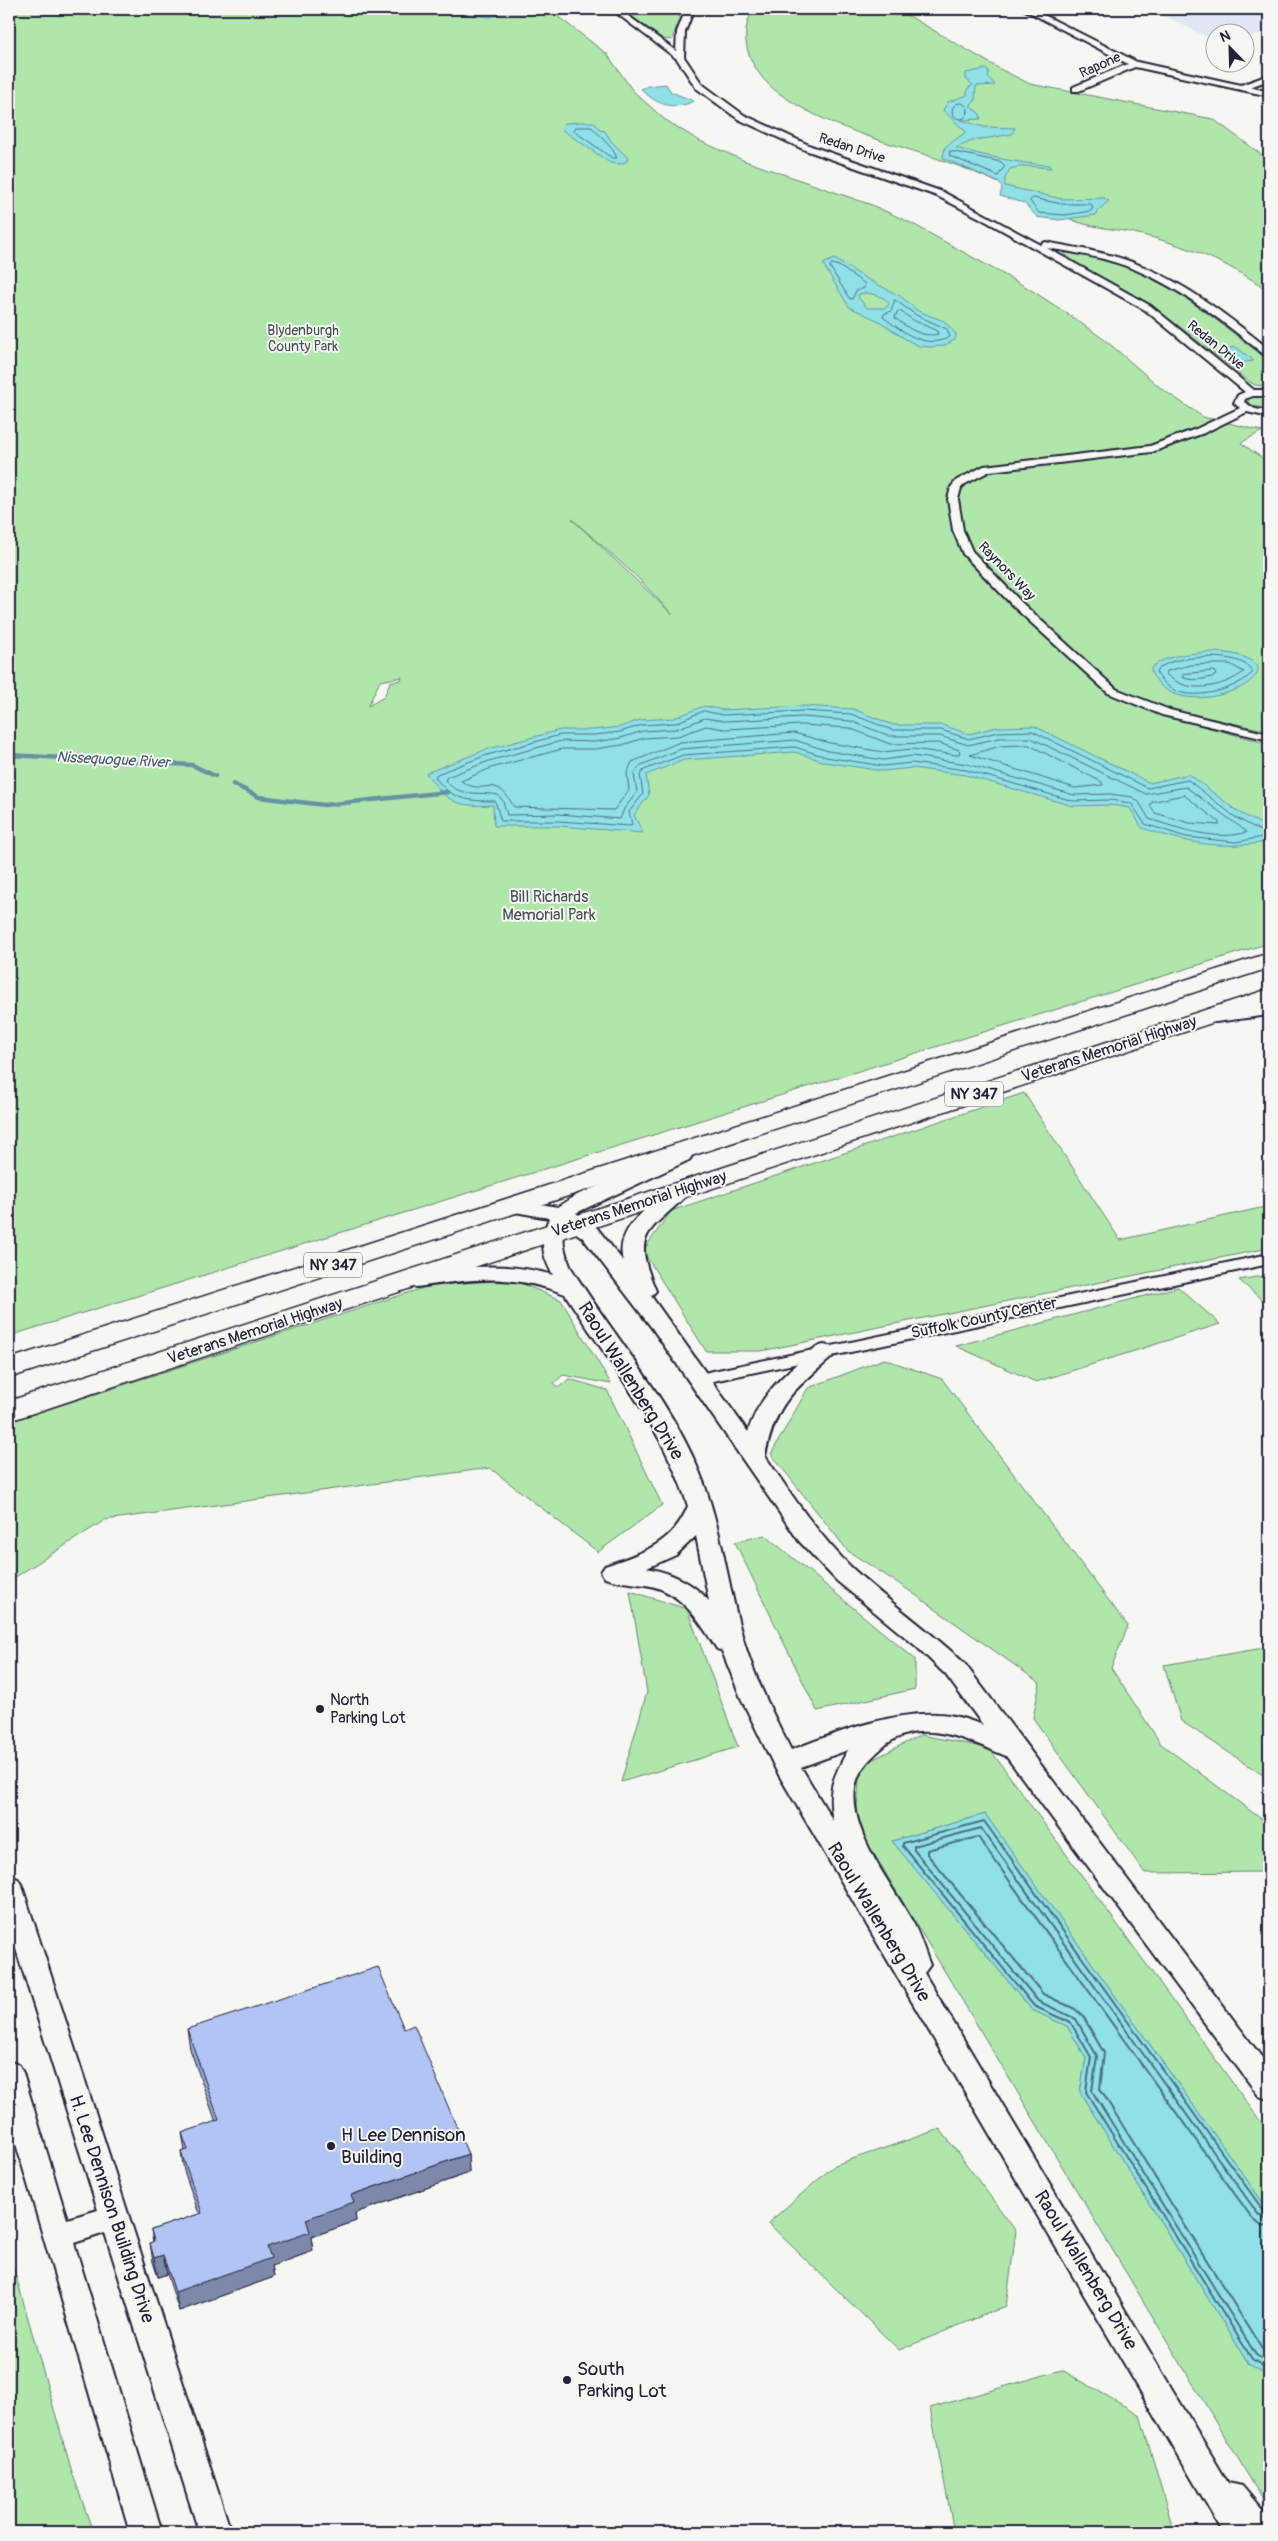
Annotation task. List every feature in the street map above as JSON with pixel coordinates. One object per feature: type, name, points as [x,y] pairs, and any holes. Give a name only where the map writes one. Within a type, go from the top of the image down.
[{"type":"highway","name":"NY 347","points":[[9,1369],[1266,962]]},
{"type":"highway","name":"Veterans Memorial Highway","points":[[11,1410],[404,1282],[565,1224],[678,1192],[1269,996]]},
{"type":"street","name":"Redan Drive","points":[[615,9],[680,57],[701,87],[728,109],[752,123],[808,148],[940,194],[1032,243],[1148,308],[1252,393]]},
{"type":"street","points":[[680,57],[681,32],[690,9]]},
{"type":"street","points":[[1028,9],[1134,64],[1269,94]]},
{"type":"street","name":"Rapone","points":[[1076,89],[1134,64]]},
{"type":"street","points":[[1244,87],[1269,77]]},
{"type":"street","name":"Redan Drive","points":[[1032,243],[1098,255],[1147,271],[1208,307],[1269,354]]},
{"type":"street","name":"Redan Drive","points":[[1246,409],[1239,403],[1239,400],[1252,393],[1269,393]]},
{"type":"street","points":[[1246,409],[1269,414]]},
{"type":"street","name":"Raynors Way","points":[[1246,409],[1200,431],[1152,448],[988,468],[961,482],[956,487],[953,499],[958,530],[967,552],[1013,600],[1112,691],[1137,703],[1166,713],[1269,737]]},
{"type":"street","points":[[1208,1017],[1269,1010]]},
{"type":"street","points":[[565,1224],[584,1200],[714,1141]]},
{"type":"street","points":[[660,1322],[635,1270],[631,1244],[639,1227],[678,1192]]},
{"type":"street","points":[[516,1206],[544,1209],[565,1224],[596,1240],[660,1322],[817,1548],[844,1575],[942,1654],[971,1688],[1269,2088]]},
{"type":"street","name":"Raoul Wallenberg Drive","points":[[565,1224],[553,1247],[559,1266],[665,1428],[687,1469],[700,1504],[737,1659],[785,1763],[1240,2532]]},
{"type":"street","name":"Suffolk County Center","points":[[699,1380],[1269,1259]]},
{"type":"street","points":[[404,1282],[501,1270],[536,1276],[573,1289]]},
{"type":"street","points":[[753,1456],[764,1419],[774,1400],[790,1382],[824,1352]]},
{"type":"street","points":[[700,1504],[694,1522],[683,1539],[662,1552],[613,1572],[645,1575],[683,1589],[706,1612],[737,1659]]},
{"type":"street","points":[[785,1763],[905,1725],[938,1723],[979,1733],[1017,1751]]},
{"type":"street","points":[[884,1732],[866,1746],[848,1770],[841,1791],[841,1812],[855,1846],[903,1928],[933,2012]]},
{"type":"street","name":"H. Lee Dennison Building Drive","points":[[9,1886],[215,2532]]},
{"type":"street","points":[[9,2073],[146,2532]]},
{"type":"street","points":[[58,2235],[115,2216]]},
{"type":"street","points":[[1194,2452],[1261,2532]]},
{"type":"shaded area","points":[[1151,9],[1269,9],[1269,32],[1256,35],[1256,22],[1206,22],[1206,36]]},
{"type":"green space","points":[[9,9],[548,9],[607,54],[633,91],[664,119],[698,140],[745,161],[872,205],[911,223],[1028,288],[1065,312],[1105,340],[1162,389],[1203,417],[1262,431],[1241,443],[1269,463],[1269,731],[1121,699],[1159,714],[1269,744],[1269,943],[9,1336]],"holes":[[[572,519],[637,577],[672,614]],[[402,677],[401,680],[390,682],[384,697],[368,706],[380,681]]]},
{"type":"green space","points":[[622,9],[682,9],[672,40],[663,39]]},
{"type":"green space","points":[[754,9],[897,9],[1000,69],[1030,84],[1213,119],[1269,160],[1269,291],[1237,271],[1204,255],[1152,237],[1074,221],[1019,192],[969,170],[850,130],[804,109],[773,88],[756,69],[750,57],[746,33],[748,21]]},
{"type":"green space","points":[[1063,253],[1084,255],[1121,265],[1167,287],[1188,300],[1269,361],[1269,387],[1255,385],[1248,381],[1171,320]]},
{"type":"green space","points":[[1255,396],[1269,396],[1269,410],[1248,404],[1248,399]]},
{"type":"green space","points":[[1024,1093],[1120,1240],[1269,1206],[1269,1248],[761,1351],[706,1351],[643,1251],[671,1211]]},
{"type":"green space","points":[[1269,1275],[1269,1306],[1239,1280]]},
{"type":"green space","points":[[457,1277],[518,1282],[561,1300],[611,1384],[563,1375],[554,1383],[558,1388],[569,1379],[607,1390],[662,1505],[598,1552],[490,1468],[105,1520],[9,1581],[9,1422]]},
{"type":"green space","points":[[1178,1287],[1220,1324],[1036,1382],[956,1346]]},
{"type":"green space","points":[[884,1359],[942,1379],[1128,1626],[1111,1668],[1161,1744],[1268,1824],[1269,1872],[1145,1873],[1033,1718],[1040,1683],[904,1587],[848,1551],[771,1454],[808,1388]]},
{"type":"green space","points":[[765,1535],[915,1659],[915,1689],[817,1711],[735,1542]]},
{"type":"green space","points":[[630,1591],[687,1609],[738,1747],[621,1782],[647,1692]]},
{"type":"green space","points":[[1269,1647],[1269,1779],[1181,1721],[1164,1665]]},
{"type":"green space","points":[[921,1735],[989,1748],[1269,2133],[1269,2211],[985,1814],[892,1841],[1032,2010],[1067,2026],[1086,2058],[1080,2092],[1249,2364],[1269,2376],[1269,2510],[856,1824],[860,1766]]},
{"type":"green space","points":[[940,2129],[1016,2231],[1006,2306],[899,2350],[768,2223],[835,2165]]},
{"type":"green space","points":[[9,2252],[72,2472],[93,2532],[9,2532]]},
{"type":"green space","points":[[1062,2370],[1140,2415],[1174,2532],[954,2532],[930,2408]]},
{"type":"water","points":[[426,9],[481,9],[499,14],[491,17],[437,12]]},
{"type":"water","points":[[985,69],[989,71],[988,77],[995,85],[976,86],[975,101],[970,106],[980,114],[981,119],[961,120],[984,127],[1015,128],[1012,134],[972,141],[956,148],[1003,159],[1049,165],[1051,168],[1025,166],[1010,169],[1005,178],[1005,186],[1062,199],[1104,198],[1109,201],[1097,211],[1096,215],[1059,220],[1037,217],[1024,203],[1000,196],[1002,188],[1000,183],[943,158],[945,147],[966,132],[943,110],[948,102],[967,95],[967,89],[973,85],[966,79],[966,73]]},
{"type":"water","points":[[666,84],[671,92],[694,101],[679,106],[666,105],[653,99],[641,89],[648,86]]},
{"type":"water","points":[[594,122],[600,130],[605,131],[611,141],[628,158],[627,161],[621,164],[610,163],[561,129],[565,123]]},
{"type":"water","points":[[834,259],[900,296],[918,311],[944,321],[956,334],[955,340],[943,346],[919,346],[879,321],[849,307],[823,264]],"holes":[[[859,294],[876,295],[889,304],[885,308],[867,308],[858,297]]]},
{"type":"water","points":[[1236,347],[1253,361],[1239,363],[1222,349]]},
{"type":"water","points":[[1213,652],[1247,658],[1257,665],[1257,673],[1250,682],[1237,689],[1203,698],[1185,697],[1169,692],[1157,681],[1152,673],[1151,668],[1157,663],[1172,657]]},
{"type":"water","points":[[704,706],[723,710],[802,706],[853,709],[893,725],[942,725],[969,734],[997,727],[1034,726],[1150,783],[1189,774],[1238,812],[1269,828],[1269,838],[1266,842],[1248,844],[1203,844],[1174,838],[1142,828],[1130,808],[1110,805],[1073,806],[965,775],[912,768],[883,771],[825,762],[795,752],[684,760],[646,775],[649,795],[634,815],[643,833],[559,826],[494,826],[493,805],[470,805],[454,801],[441,791],[426,773],[485,750],[560,730],[594,730],[620,727],[640,720],[674,718]]},
{"type":"water","points":[[985,1814],[1269,2211],[1269,2376],[1249,2364],[1080,2092],[1086,2058],[1067,2026],[1032,2010],[892,1841]]},
{"type":"building","name":"H Lee Dennison Building","points":[[378,1967],[404,2029],[414,2025],[468,2154],[351,2195],[354,2202],[306,2219],[310,2232],[267,2247],[271,2258],[175,2292],[163,2255],[154,2258],[150,2243],[154,2241],[151,2230],[202,2213],[181,2152],[188,2150],[182,2133],[219,2120],[187,2029]]},
{"type":"waterway","name":"Nissequogue River","points":[[9,755],[192,765],[215,776]]},
{"type":"waterway","name":"Nissequogue River","points":[[233,784],[259,797],[324,805],[447,792]]},
{"type":"place","name":"North Parking Lot","points":[[320,1709]]},
{"type":"place","name":"H Lee Dennison Building","points":[[331,2146]]},
{"type":"place","name":"South Parking Lot","points":[[567,2380]]},
{"type":"park label","name":"Blydenburgh County Park","points":[[303,338]]},
{"type":"park label","name":"Bill Richards Memorial Park","points":[[549,906]]}]
